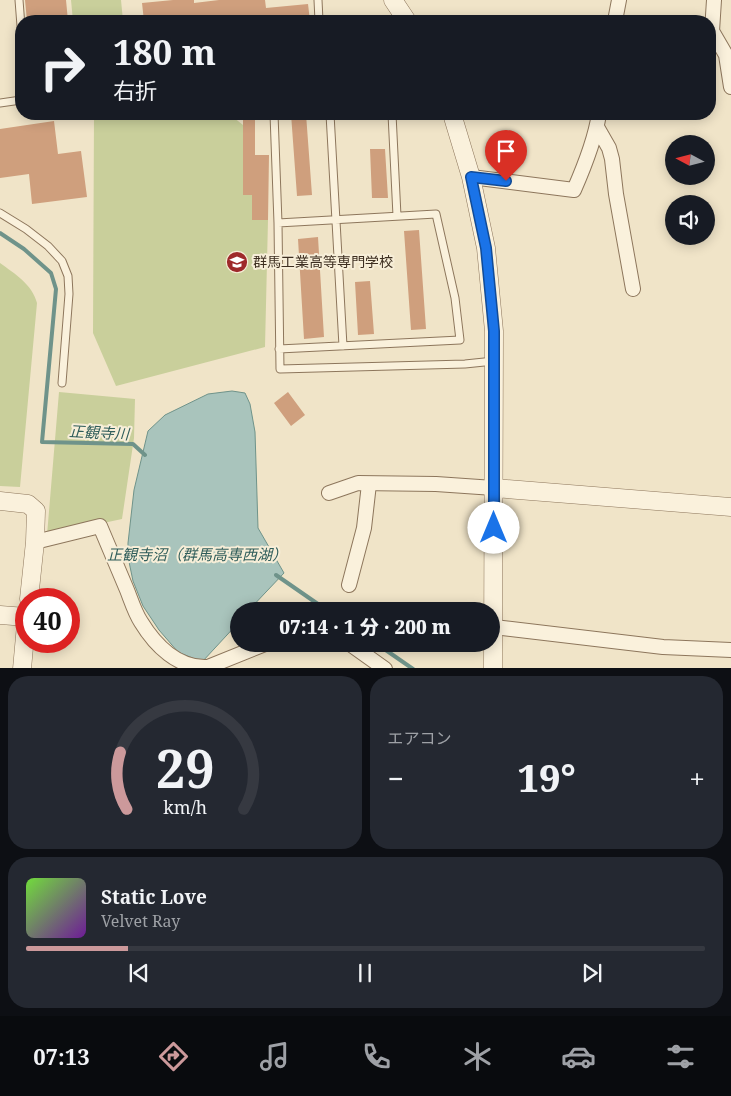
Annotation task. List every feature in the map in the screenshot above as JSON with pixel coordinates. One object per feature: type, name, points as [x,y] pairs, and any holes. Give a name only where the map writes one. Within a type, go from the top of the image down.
[{"type":"street","points":[[393,0],[403,15]]},
{"type":"street","points":[[616,15],[618,0]]},
{"type":"street","points":[[712,15],[714,0]]},
{"type":"street","points":[[716,39],[726,55],[731,87]]},
{"type":"street","points":[[454,120],[471,177],[486,248],[494,331],[494,602]]},
{"type":"street","points":[[471,177],[574,190],[586,162],[598,120]]},
{"type":"street","points":[[598,120],[612,159],[616,194],[633,289]]},
{"type":"street","points":[[329,493],[358,483],[436,484],[731,507]]},
{"type":"street","points":[[349,586],[364,528],[370,484]]},
{"type":"street","points":[[0,501],[28,504],[36,511],[30,588]]},
{"type":"street","points":[[35,542],[100,526],[140,622],[162,648],[182,667],[200,668],[244,652]]},
{"type":"street","points":[[0,615],[15,617]]},
{"type":"street","points":[[500,628],[663,647],[731,650]]},
{"type":"street","points":[[362,652],[385,668]]},
{"type":"street","points":[[493,652],[493,668]]},
{"type":"street","points":[[22,668],[23,653]]},
{"type":"lane","points":[[19,0],[20,15]]},
{"type":"lane","points":[[318,0],[319,15]]},
{"type":"lane","points":[[0,103],[15,101]]},
{"type":"lane","points":[[274,120],[280,370],[465,364],[494,361]]},
{"type":"lane","points":[[330,120],[343,346]]},
{"type":"lane","points":[[392,120],[397,216]]},
{"type":"lane","points":[[0,213],[26,229],[48,246],[62,261],[68,276],[69,294],[62,383]]},
{"type":"lane","points":[[278,222],[436,214],[456,298],[460,340],[279,349]]},
{"type":"green space","points":[[71,0],[121,0],[122,15],[72,15]]},
{"type":"green space","points":[[94,120],[237,120],[243,125],[243,152],[252,195],[253,220],[268,220],[265,347],[116,386],[93,333]]},
{"type":"green space","points":[[0,263],[27,285],[35,296],[37,303],[20,487],[0,486]]},
{"type":"green space","points":[[59,392],[135,399],[134,438],[122,519],[47,535]]},
{"type":"water","name":"正観寺沼（群馬高専西湖）","points":[[232,391],[245,393],[250,404],[255,432],[258,528],[284,573],[257,602],[230,602],[230,632],[202,662],[178,652],[159,630],[143,606],[133,581],[128,557],[128,543],[134,490],[148,431],[165,415],[208,394]]},
{"type":"building","points":[[25,0],[66,0],[67,15],[26,15]]},
{"type":"building","points":[[173,0],[194,0],[194,3],[219,0],[265,0],[266,8],[308,4],[309,15],[143,15],[142,3]]},
{"type":"building","points":[[243,120],[255,120],[255,155],[269,155],[268,220],[252,220],[252,195],[243,195]]},
{"type":"building","points":[[291,120],[306,120],[312,195],[297,196]]},
{"type":"building","points":[[54,121],[58,154],[81,151],[87,197],[32,204],[29,174],[0,178],[0,129]]},
{"type":"building","points":[[370,149],[385,149],[388,198],[372,198]]},
{"type":"building","points":[[419,230],[426,329],[411,330],[404,231]]},
{"type":"building","points":[[318,237],[324,337],[304,339],[298,239]]},
{"type":"building","points":[[370,281],[374,334],[358,335],[355,282]]},
{"type":"building","points":[[288,392],[305,415],[291,426],[274,403]]},
{"type":"waterway","name":"正観寺川","points":[[0,233],[24,249],[51,273],[56,289],[42,442],[133,444],[145,455]]},
{"type":"waterway","name":"正観寺川","points":[[276,575],[315,602]]},
{"type":"waterway","name":"正観寺川","points":[[389,652],[412,668]]},
{"type":"place","name":"群馬工業高等専門学校","points":[[237,262]]},
{"type":"route","points":[[494,528],[494,331],[486,248],[471,177],[506,181]]}]
